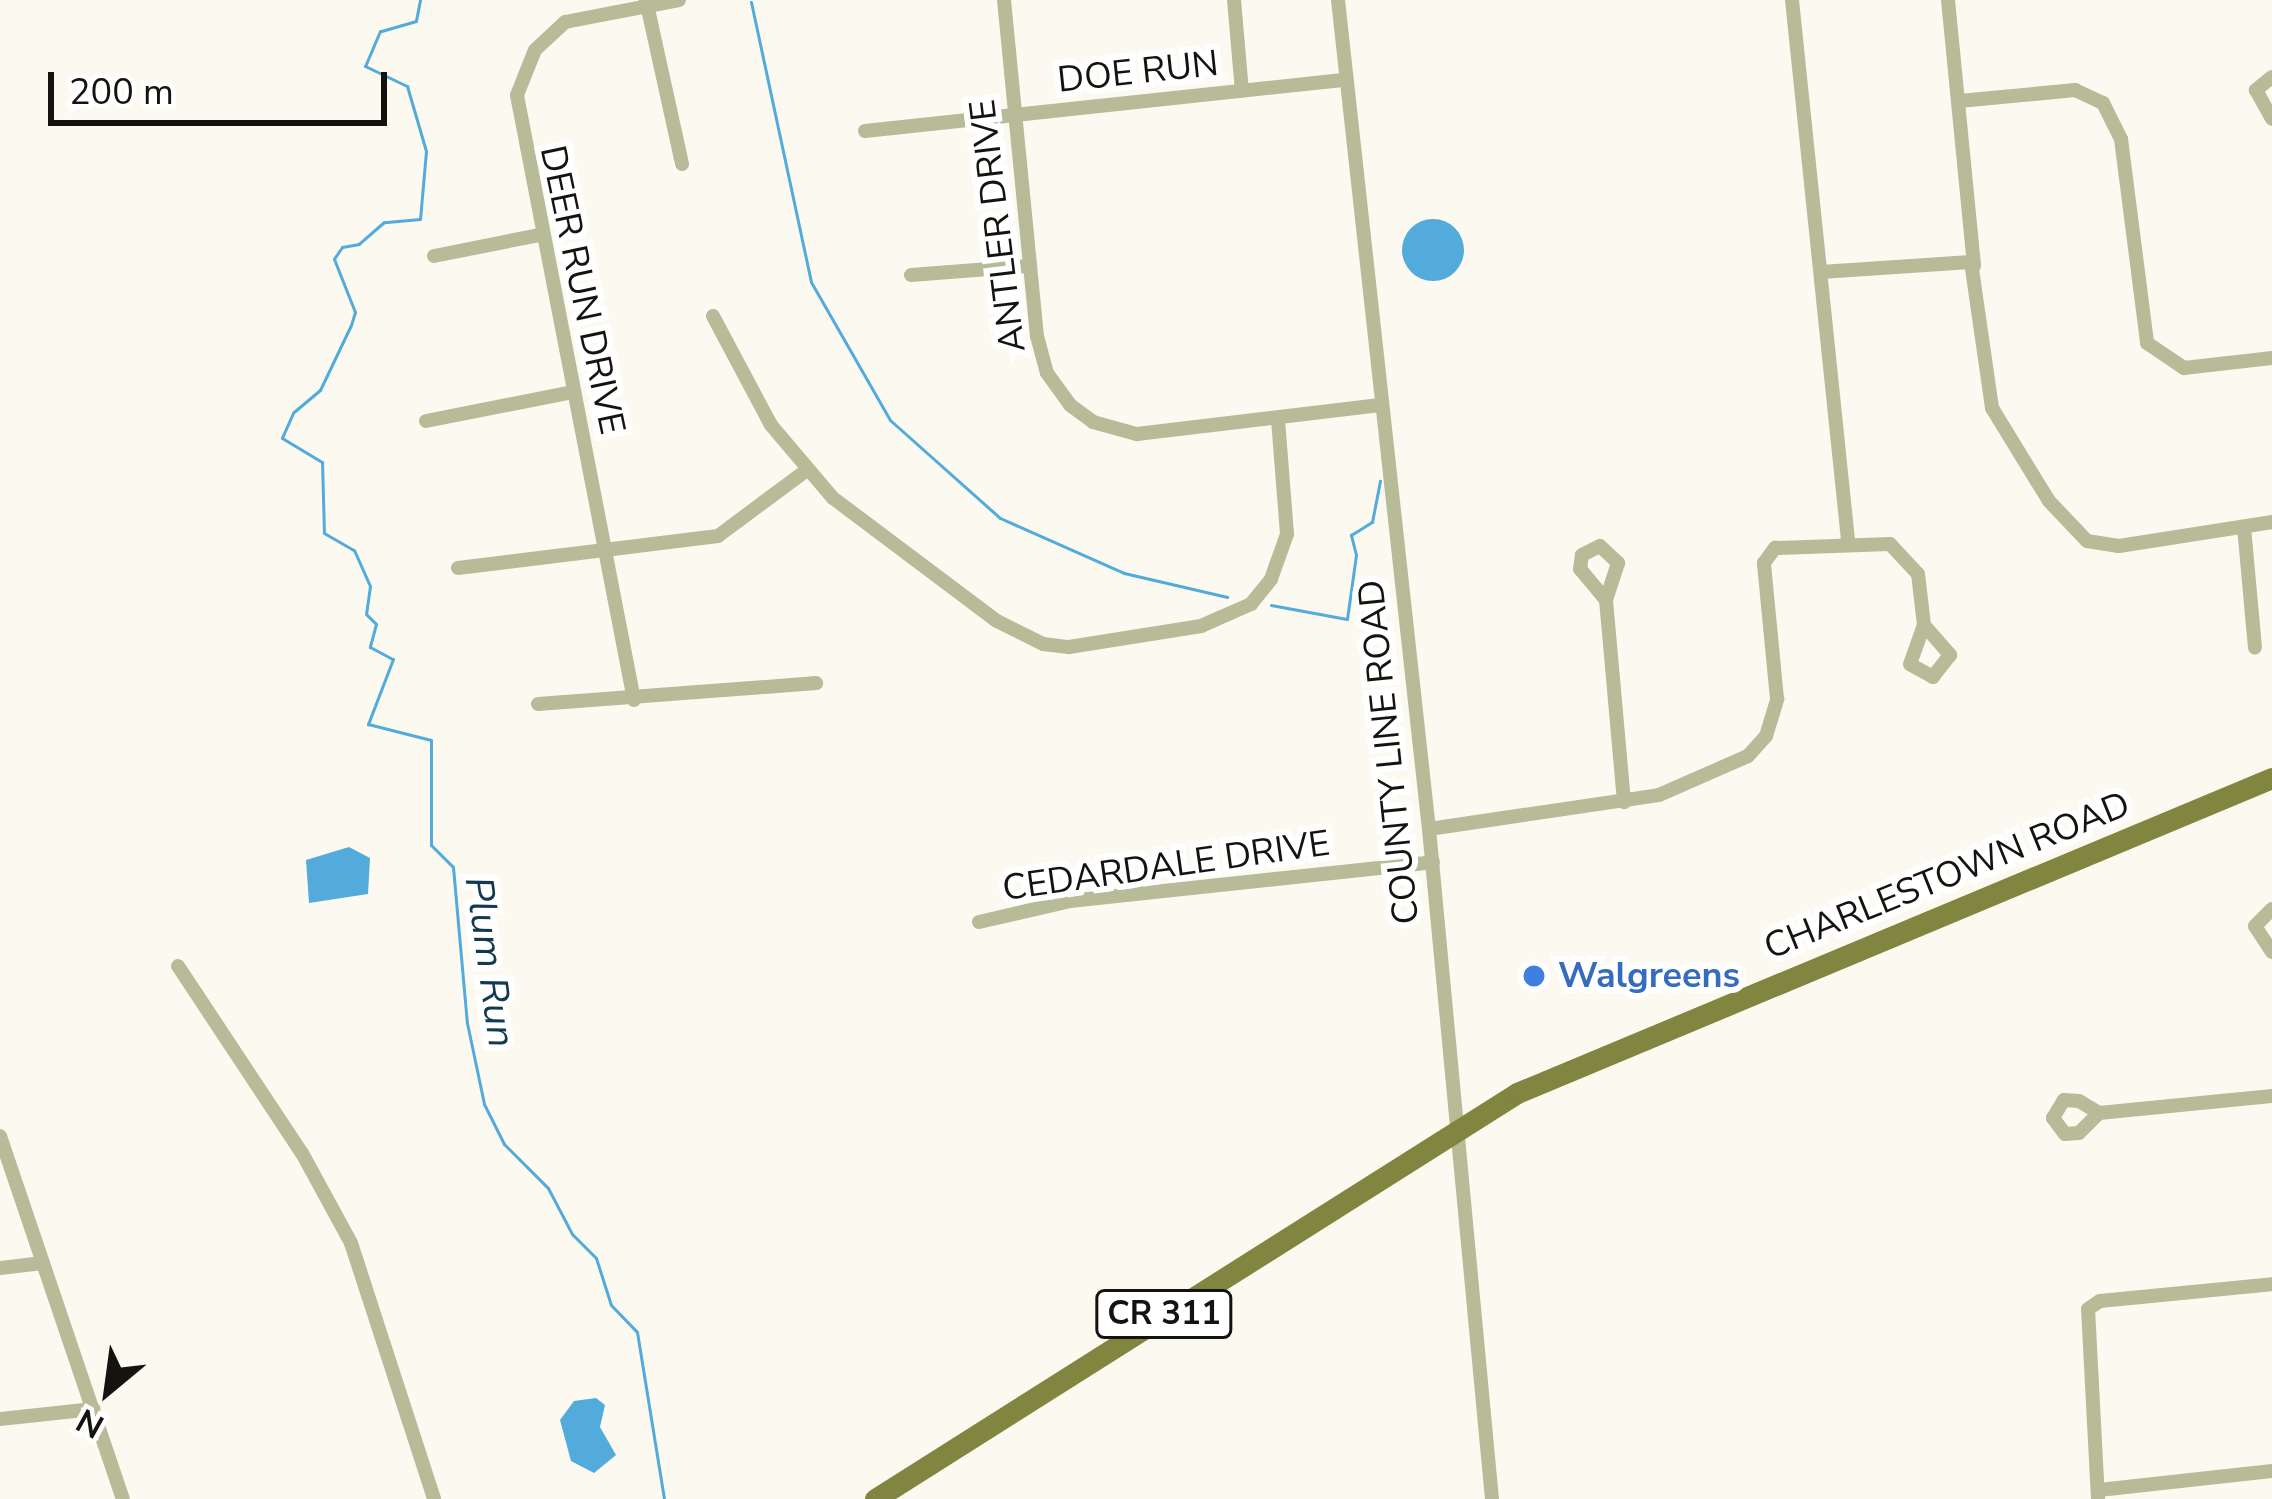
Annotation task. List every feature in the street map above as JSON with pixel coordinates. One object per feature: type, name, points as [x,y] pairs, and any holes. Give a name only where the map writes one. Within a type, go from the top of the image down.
[{"type":"main road","name":"CHARLESTOWN ROAD","points":[[1456,1132],[1517,1094],[1633,1040],[2272,778]]},
{"type":"main road","name":"CR 311","points":[[875,1499],[1456,1132]]},
{"type":"street","name":"DEER RUN DRIVE","points":[[634,700],[519,140],[523,72],[565,22],[646,2],[680,0]]},
{"type":"street","name":"ANTLER DRIVE","points":[[1004,0],[1029,266],[1047,373],[1093,422],[1137,434],[1382,405]]},
{"type":"street","points":[[1234,0],[1242,91]]},
{"type":"street","name":"COUNTY LINE ROAD","points":[[1338,0],[1429,829],[1492,1499]]},
{"type":"street","points":[[1792,0],[1848,540]]},
{"type":"street","points":[[1948,0],[1992,408],[2069,530],[2096,545],[2119,546],[2272,522]]},
{"type":"street","points":[[646,2],[682,164]]},
{"type":"street","points":[[2272,76],[2256,90],[2272,119]]},
{"type":"street","name":"DOE RUN","points":[[865,131],[1345,80]]},
{"type":"street","points":[[1959,100],[2074,90],[2103,103],[2121,139],[2147,343],[2184,368],[2272,358]]},
{"type":"street","points":[[434,256],[539,235]]},
{"type":"street","points":[[1821,272],[1952,259],[1974,266]]},
{"type":"street","points":[[911,275],[1029,266]]},
{"type":"street","points":[[713,316],[770,425],[806,470],[872,532],[997,621],[1028,639],[1070,647],[1202,626],[1251,604],[1271,579],[1287,534],[1278,419]]},
{"type":"street","points":[[426,421],[572,392]]},
{"type":"street","points":[[458,568],[718,536],[806,470]]},
{"type":"street","points":[[2245,527],[2255,648]]},
{"type":"street","points":[[1429,829],[1624,802],[1712,776],[1758,747],[1777,699],[1765,557],[1782,546],[1880,540],[1907,556],[1922,593],[1924,625]]},
{"type":"street","points":[[1606,600],[1624,802]]},
{"type":"street","points":[[538,704],[816,682]]},
{"type":"street","name":"CEDARDALE DRIVE","points":[[979,922],[1070,902],[1432,862]]},
{"type":"street","points":[[2272,909],[2255,926],[2272,952]]},
{"type":"street","points":[[178,966],[302,1153],[351,1243],[434,1499]]},
{"type":"street","points":[[2098,1113],[2272,1096]]},
{"type":"street","points":[[0,1136],[123,1499]]},
{"type":"street","points":[[0,1268],[43,1263]]},
{"type":"street","points":[[2272,1284],[2100,1301],[2088,1309],[2099,1495],[2272,1471]]},
{"type":"street","points":[[0,1419],[93,1408]]},
{"type":"water","points":[[1433,219],[1455,228],[1464,250],[1455,272],[1433,281],[1411,272],[1402,250],[1411,228]]},
{"type":"water","points":[[349,847],[370,858],[368,894],[309,903],[306,860]]},
{"type":"water","points":[[596,1398],[605,1405],[600,1427],[616,1455],[594,1473],[571,1461],[560,1420],[574,1401]]},
{"type":"waterway","name":"Plum Run","points":[[420,0],[416,21],[380,31],[365,66],[407,86],[426,151],[420,219],[384,222],[359,244],[342,247],[334,259],[355,312],[320,390],[293,413],[282,438],[322,462],[324,533],[354,550],[370,586],[366,614],[376,624],[370,647],[393,659],[368,724],[431,740],[431,845],[453,867],[467,1023],[484,1104],[504,1144],[548,1188],[572,1234],[596,1258],[611,1305],[637,1332],[664,1499]]},
{"type":"waterway","points":[[751,2],[811,282],[890,420],[1000,518],[1124,573],[1227,597]]},
{"type":"waterway","points":[[1271,605],[1347,619],[1356,555],[1351,535],[1372,522],[1380,481]]},
{"type":"place","name":"Walgreens","points":[[1534,976]]}]
